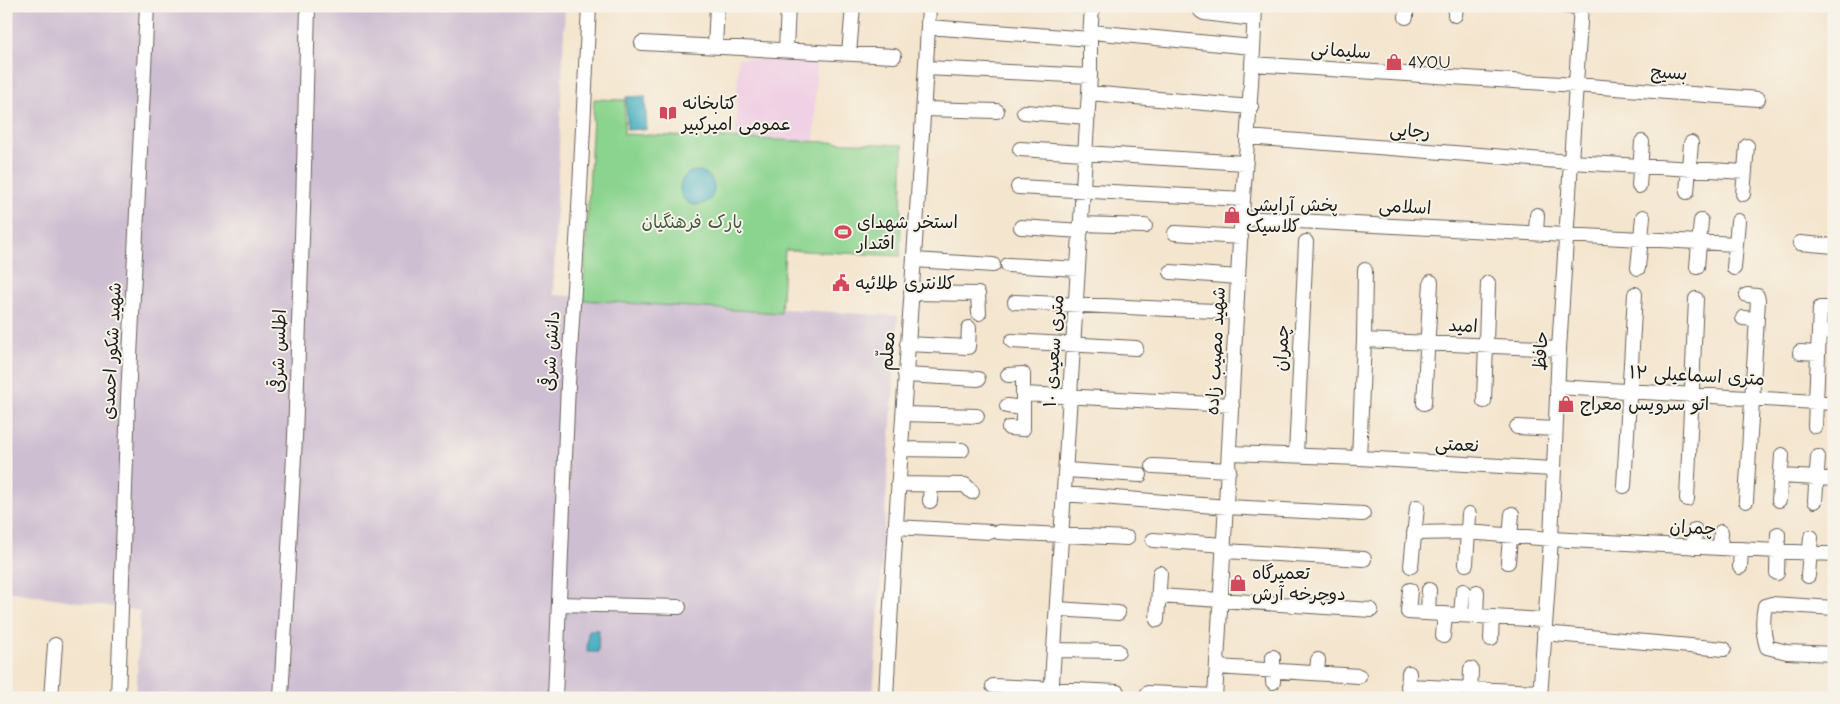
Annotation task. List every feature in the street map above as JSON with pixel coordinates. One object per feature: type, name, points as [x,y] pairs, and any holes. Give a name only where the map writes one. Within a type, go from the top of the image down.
[{"type":"street","name":"شهید شکور احمدی","points":[[118,698],[129,389],[148,6]]},
{"type":"street","name":"اطلس شرقی","points":[[281,698],[304,208],[308,6]]},
{"type":"street","name":"دانش شرقی","points":[[555,698],[568,384],[589,6]]},
{"type":"street","points":[[715,47],[718,6]]},
{"type":"street","points":[[786,50],[788,6]]},
{"type":"street","points":[[849,54],[853,6]]},
{"type":"street","name":"معلّم","points":[[886,698],[900,449],[924,109],[928,6]]},
{"type":"street","name":"۱۰ متری سعیدی","points":[[1052,693],[1086,153],[1092,6]]},
{"type":"street","points":[[1201,6],[1201,11],[1204,13],[1254,13]]},
{"type":"street","points":[[1565,6],[1581,7]]},
{"type":"street","name":"حافظ","points":[[1540,695],[1551,539],[1559,349],[1581,7]]},
{"type":"street","name":"شهید مصیب زاده","points":[[1215,697],[1230,453],[1238,277],[1245,163],[1251,107],[1254,13]]},
{"type":"street","points":[[928,27],[1252,47]]},
{"type":"street","points":[[642,43],[894,56]]},
{"type":"street","name":"سلیمانی","points":[[1252,64],[1576,85]]},
{"type":"street","points":[[926,68],[1090,76]]},
{"type":"street","name":"بسیج","points":[[1576,85],[1758,98]]},
{"type":"street","points":[[1089,93],[1251,107]]},
{"type":"street","points":[[924,109],[997,110]]},
{"type":"street","points":[[1024,112],[1088,117]]},
{"type":"street","name":"رجایی","points":[[1247,137],[1571,162],[1745,172]]},
{"type":"street","points":[[1639,186],[1642,142]]},
{"type":"street","points":[[1687,192],[1691,143]]},
{"type":"street","points":[[1743,194],[1747,146]]},
{"type":"street","points":[[1020,149],[1245,163]]},
{"type":"street","points":[[1018,188],[1243,199]]},
{"type":"street","points":[[1536,233],[1537,215]]},
{"type":"street","points":[[1638,268],[1643,217]]},
{"type":"street","name":"اسلامی","points":[[1242,218],[1736,244]]},
{"type":"street","points":[[1697,267],[1701,221]]},
{"type":"street","points":[[1734,268],[1738,221]]},
{"type":"street","points":[[1021,227],[1145,226]]},
{"type":"street","points":[[1174,233],[1241,237]]},
{"type":"street","name":"چمران","points":[[1296,455],[1306,242]]},
{"type":"street","points":[[1800,243],[1834,246]]},
{"type":"street","points":[[914,260],[993,265]]},
{"type":"street","points":[[1008,265],[1078,269]]},
{"type":"street","points":[[1359,458],[1365,270]]},
{"type":"street","points":[[1171,272],[1238,277]]},
{"type":"street","points":[[1424,403],[1431,282]]},
{"type":"street","points":[[1484,401],[1488,283]]},
{"type":"street","points":[[911,293],[978,294],[979,313]]},
{"type":"street","points":[[1624,486],[1635,294]]},
{"type":"street","points":[[1746,501],[1758,300],[1757,296],[1747,295]]},
{"type":"street","points":[[1687,499],[1696,299]]},
{"type":"street","points":[[1015,302],[1237,312]]},
{"type":"street","points":[[1815,426],[1819,331],[1827,308]]},
{"type":"street","points":[[1743,318],[1757,318]]},
{"type":"street","points":[[907,344],[968,347],[969,328]]},
{"type":"street","points":[[1819,331],[1834,332]]},
{"type":"street","name":"امید","points":[[1364,340],[1559,349]]},
{"type":"street","points":[[1012,341],[1136,348]]},
{"type":"street","points":[[1800,352],[1818,354]]},
{"type":"street","points":[[1008,374],[1023,374],[1022,429],[1009,428]]},
{"type":"street","points":[[905,375],[978,379]]},
{"type":"street","name":"۱۲ متری اسماعیلی","points":[[1558,387],[1834,402]]},
{"type":"street","points":[[1007,406],[1023,401],[1070,396],[1232,406]]},
{"type":"street","points":[[903,414],[977,416]]},
{"type":"street","points":[[1517,427],[1556,430]]},
{"type":"street","points":[[900,449],[962,450]]},
{"type":"street","name":"نعمتی","points":[[1230,453],[1553,469]]},
{"type":"street","points":[[1779,500],[1782,455]]},
{"type":"street","points":[[1815,501],[1818,457]]},
{"type":"street","points":[[1153,466],[1229,470]]},
{"type":"street","points":[[1066,470],[1140,475]]},
{"type":"street","points":[[1781,476],[1834,479]]},
{"type":"street","points":[[898,484],[965,485],[972,492]]},
{"type":"street","points":[[930,500],[931,485]]},
{"type":"street","points":[[1064,494],[1227,507],[1363,514]]},
{"type":"street","points":[[1412,566],[1417,507]]},
{"type":"street","points":[[1466,564],[1469,514]]},
{"type":"street","points":[[1508,562],[1512,514]]},
{"type":"street","points":[[895,527],[1127,538]]},
{"type":"street","points":[[1694,546],[1695,530]]},
{"type":"street","name":"چمران","points":[[1414,533],[1468,532],[1551,539],[1834,554]]},
{"type":"street","points":[[1720,548],[1721,532]]},
{"type":"street","points":[[1777,573],[1778,534]]},
{"type":"street","points":[[1808,576],[1810,537]]},
{"type":"street","points":[[1153,540],[1224,548],[1364,559]]},
{"type":"street","points":[[1740,567],[1741,549]]},
{"type":"street","points":[[1157,620],[1160,573]]},
{"type":"street","points":[[1410,590],[1408,612],[1492,617],[1544,627],[1724,648]]},
{"type":"street","points":[[1428,613],[1429,590]]},
{"type":"street","points":[[1461,615],[1470,591],[1476,616]]},
{"type":"street","points":[[1159,596],[1371,610]]},
{"type":"street","points":[[559,604],[680,607]]},
{"type":"street","points":[[1834,608],[1772,604],[1765,606],[1763,616],[1764,636],[1767,647],[1787,652],[1834,654]]},
{"type":"street","points":[[1057,608],[1118,613]]},
{"type":"street","points":[[1443,636],[1444,614]]},
{"type":"street","points":[[1491,639],[1492,617]]},
{"type":"street","points":[[51,698],[55,645]]},
{"type":"street","points":[[1054,650],[1118,651]]},
{"type":"street","points":[[1217,667],[1273,670],[1317,667],[1359,676]]},
{"type":"street","points":[[1470,693],[1471,669]]},
{"type":"street","points":[[1409,685],[1470,693],[1540,695]]},
{"type":"street","points":[[993,686],[1052,693],[1117,692]]},
{"type":"street","points":[[1148,693],[1215,697]]},
{"type":"shaded area","points":[[6,6],[565,6],[553,295],[898,316],[873,698],[136,698],[140,611],[6,591]]},
{"type":"shaded area","points":[[738,58],[816,62],[814,141],[736,138]]},
{"type":"green space","name":"پارک فرهنگیان","points":[[594,99],[625,100],[624,134],[903,145],[900,256],[785,250],[781,313],[583,300]]},
{"type":"water","points":[[645,96],[647,129],[627,130],[626,97]]},
{"type":"water","points":[[697,171],[704,172],[709,176],[713,181],[713,195],[709,200],[704,204],[697,205],[690,204],[685,200],[681,195],[680,188],[681,181],[685,176],[690,172]]},
{"type":"water","points":[[588,630],[599,630],[598,652],[587,652]]},
{"type":"place","name":"4YOU","points":[[1394,62]]},
{"type":"place","name":"کتابخانه عمومی امیرکبیر","points":[[668,113]]},
{"type":"place","name":"پخش آرایشی کلاسیک","points":[[1232,215]]},
{"type":"place","name":"استخر شهدای اقتدار","points":[[843,232]]},
{"type":"place","name":"کلانتری طلائیه","points":[[841,283]]},
{"type":"place","name":"اتو سرویس معراج","points":[[1566,404]]},
{"type":"place","name":"تعمیرگاه دوچرخه آرش","points":[[1238,583]]}]
